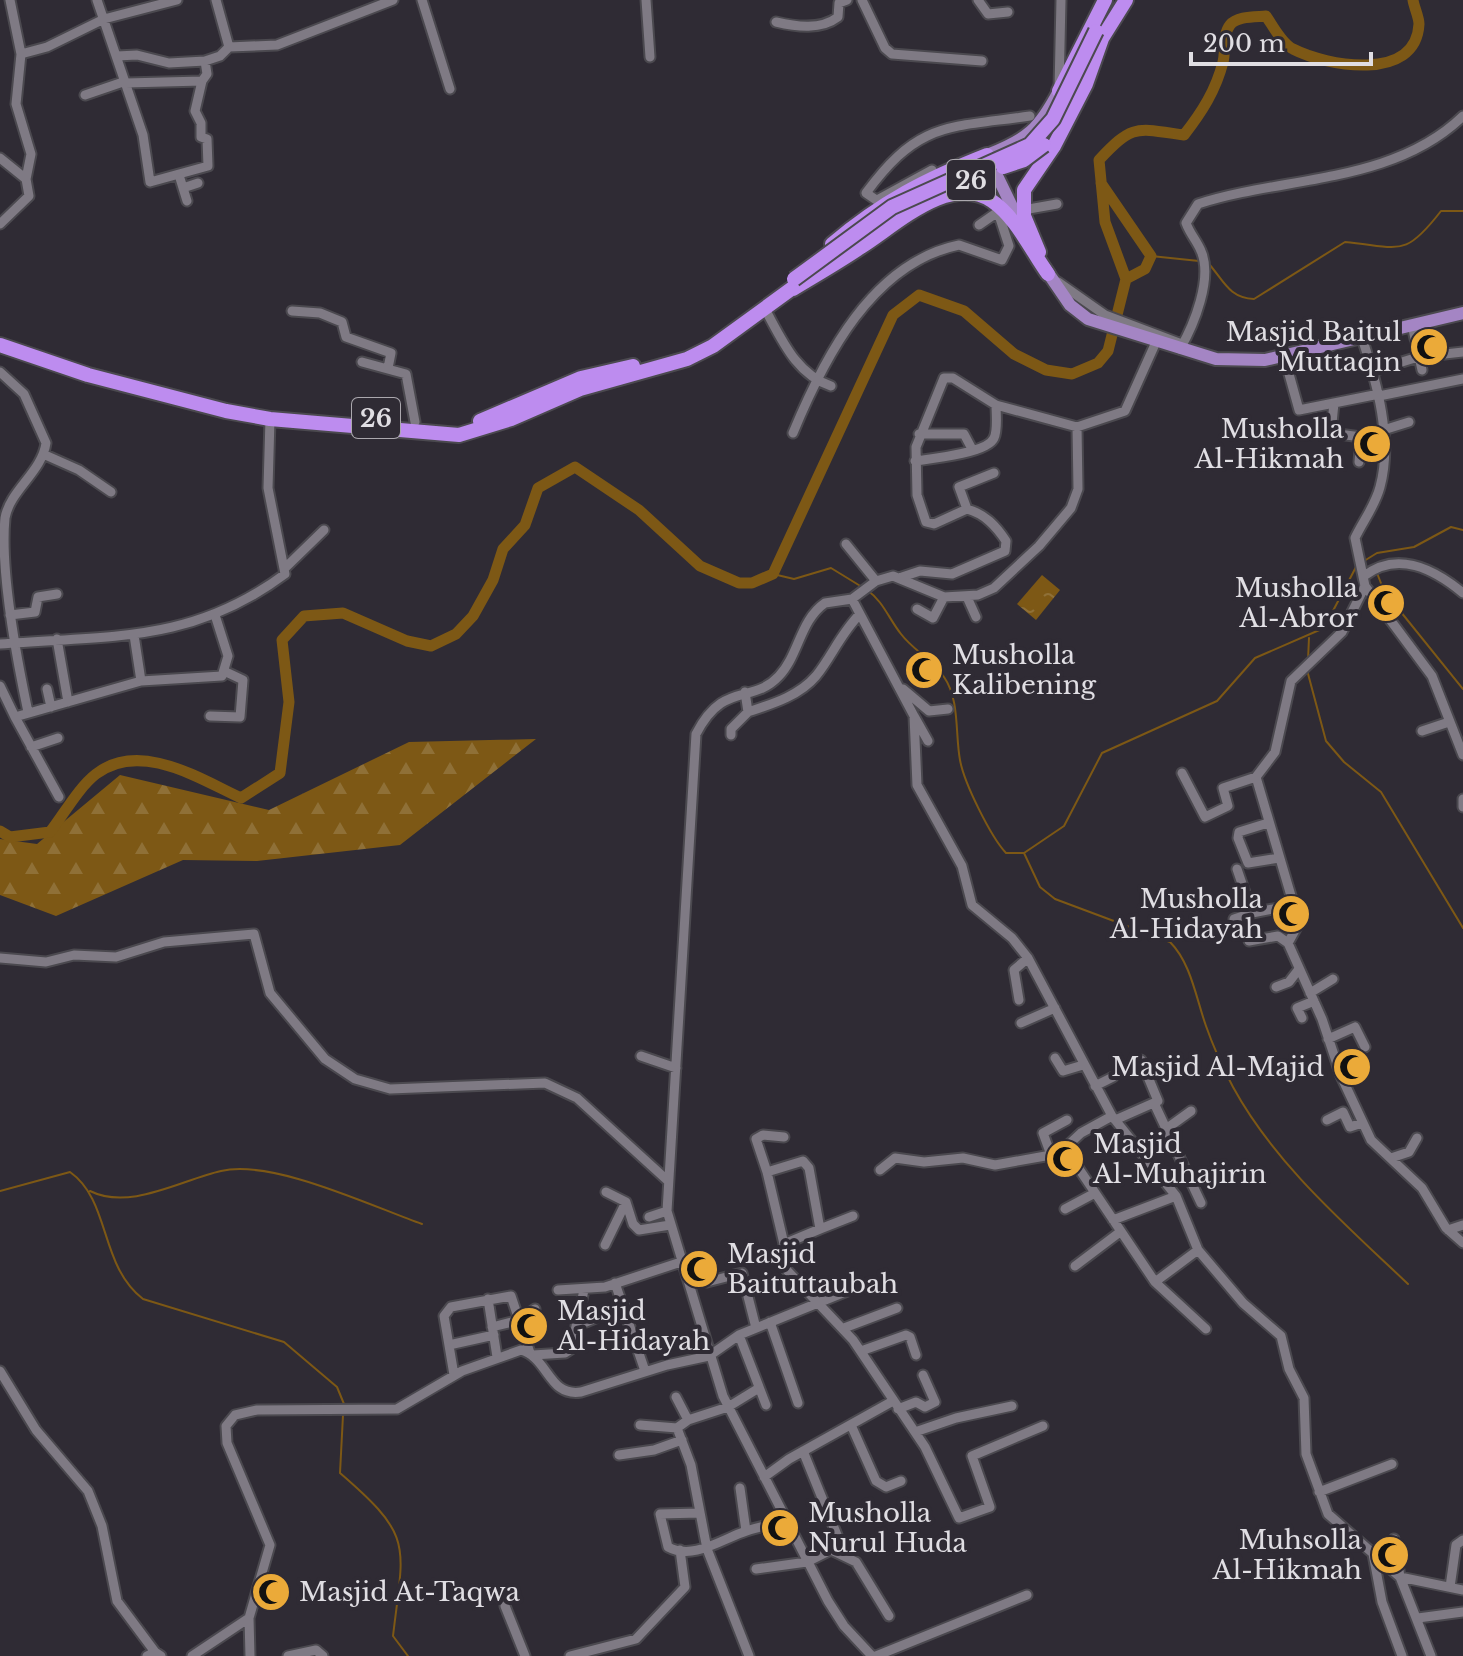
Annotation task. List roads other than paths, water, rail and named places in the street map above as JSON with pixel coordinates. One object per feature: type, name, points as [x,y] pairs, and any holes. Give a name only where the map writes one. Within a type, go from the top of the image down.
[{"type":"highway","points":[[1059,91],[1105,0]]},
{"type":"highway","name":"26","points":[[0,335],[92,367],[233,404],[415,422],[453,431],[581,378],[682,352],[793,284],[910,205],[1035,153],[1059,124],[1115,0]]},
{"type":"highway","name":"26","points":[[1100,35],[1126,0]]},
{"type":"highway","points":[[1048,274],[1023,210],[1024,190],[1086,84],[1100,35]]},
{"type":"highway","points":[[793,284],[880,202],[933,176],[987,155]]},
{"type":"highway","points":[[793,284],[897,221],[936,201],[967,193],[981,195],[1000,210],[1048,274]]},
{"type":"highway","name":"26","points":[[0,345],[129,387],[212,408],[270,419],[453,431],[511,419],[580,389],[687,359],[765,309],[793,284]]},
{"type":"main road","points":[[1059,91],[1047,115],[1028,136],[987,155],[1003,195],[1048,274],[1077,313],[1216,359],[1249,361],[1284,356],[1463,313]]},
{"type":"street","points":[[0,224],[29,199],[26,179],[31,154],[16,104],[21,54],[10,0]]},
{"type":"street","points":[[97,0],[143,135],[150,184],[179,175],[209,171],[207,139],[201,138],[201,123],[195,111],[202,81],[207,74],[205,61]]},
{"type":"street","points":[[134,13],[136,0]]},
{"type":"street","points":[[21,54],[47,47],[104,19],[177,0]]},
{"type":"street","points":[[216,0],[229,47]]},
{"type":"street","points":[[117,56],[137,55],[169,63],[205,61],[220,56],[229,47],[277,45],[393,0]]},
{"type":"street","points":[[422,0],[450,89]]},
{"type":"street","points":[[646,0],[650,57]]},
{"type":"street","points":[[776,22],[810,27],[833,21],[838,17],[843,0]]},
{"type":"street","points":[[862,0],[885,48],[892,54],[982,61]]},
{"type":"street","points":[[978,0],[988,14],[1008,12]]},
{"type":"street","points":[[1059,91],[1061,0]]},
{"type":"street","points":[[85,95],[125,83],[202,81]]},
{"type":"street","points":[[932,170],[880,202],[874,201],[866,193],[889,161],[920,137],[947,128],[1030,116]]},
{"type":"street","points":[[1181,346],[1190,329],[1204,278],[1202,252],[1186,223],[1198,204],[1377,165],[1410,151],[1463,116]]},
{"type":"street","points":[[0,158],[26,179]]},
{"type":"street","points":[[179,175],[187,201]]},
{"type":"street","points":[[183,188],[198,183]]},
{"type":"street","points":[[1023,210],[1057,204]]},
{"type":"street","points":[[793,433],[816,381],[854,320],[890,279],[907,266],[959,245],[1002,260],[1009,246],[1000,210],[979,225]]},
{"type":"street","points":[[765,309],[794,360],[816,381],[831,386]]},
{"type":"street","points":[[292,311],[320,313],[342,322],[346,337],[391,353],[388,368]]},
{"type":"street","points":[[1412,325],[1422,370]]},
{"type":"street","points":[[1027,1595],[874,1656],[842,1623],[785,1521],[728,1407],[709,1356],[667,1211],[692,752],[704,718],[717,704],[777,679],[805,626],[825,603],[859,594],[876,581],[920,571],[952,574],[1005,551],[1006,541],[995,526],[984,516],[967,509],[934,524],[926,522],[917,495],[915,461],[919,434],[944,378],[953,378],[996,405],[1077,427],[1125,411],[1152,337]]},
{"type":"street","points":[[1362,338],[1379,395],[1384,467],[1376,499],[1355,538],[1358,558],[1396,632],[1426,665],[1444,701],[1463,755]]},
{"type":"street","points":[[1373,371],[1418,357],[1463,352]]},
{"type":"street","points":[[1284,356],[1299,410],[1463,379]]},
{"type":"street","points":[[362,362],[405,373],[409,379],[415,422]]},
{"type":"street","points":[[0,372],[24,394],[45,440],[43,454],[5,516],[5,566],[10,615],[28,712]]},
{"type":"street","points":[[1334,403],[1331,433],[1361,437],[1409,422]]},
{"type":"street","points":[[915,461],[964,454],[994,440],[996,405]]},
{"type":"street","points":[[0,644],[57,639],[101,640],[134,635],[215,615],[285,574],[268,488],[270,419]]},
{"type":"street","points":[[902,577],[944,597],[984,593],[1001,583],[1071,508],[1078,489],[1077,427]]},
{"type":"street","points":[[919,434],[964,434],[972,449]]},
{"type":"street","points":[[1359,462],[1361,437]]},
{"type":"street","points":[[43,454],[79,470],[111,492]]},
{"type":"street","points":[[967,509],[959,487],[994,473]]},
{"type":"street","points":[[286,567],[324,530]]},
{"type":"street","points":[[846,544],[876,581]]},
{"type":"street","points":[[1182,773],[1205,817],[1228,806],[1223,788],[1256,777],[1275,752],[1291,681],[1342,632],[1368,573],[1393,562],[1419,567],[1443,576],[1463,593]]},
{"type":"street","points":[[10,615],[36,612],[38,597],[57,594]]},
{"type":"street","points":[[859,594],[860,614],[928,741]]},
{"type":"street","points":[[917,609],[933,618],[944,597]]},
{"type":"street","points":[[967,597],[976,617]]},
{"type":"street","points":[[731,735],[731,729],[748,712],[775,703],[815,678],[839,636],[860,614]]},
{"type":"street","points":[[215,615],[227,650],[226,672]]},
{"type":"street","points":[[134,635],[141,681]]},
{"type":"street","points":[[57,639],[68,702]]},
{"type":"street","points":[[15,717],[141,681],[204,679],[226,672],[243,680],[240,717],[210,716]]},
{"type":"street","points":[[0,686],[59,797]]},
{"type":"street","points":[[900,687],[929,711],[948,709]]},
{"type":"street","points":[[47,689],[51,707]]},
{"type":"street","points":[[745,692],[748,712]]},
{"type":"street","points":[[914,716],[917,785],[962,866],[972,905],[1012,938],[1028,958],[1113,1118],[1176,1196],[1198,1250],[1243,1303],[1281,1336],[1289,1369],[1304,1398],[1306,1454],[1328,1514],[1400,1577],[1463,1590]]},
{"type":"street","points":[[1422,731],[1449,722]]},
{"type":"street","points":[[31,747],[58,738]]},
{"type":"street","points":[[1256,777],[1299,928],[1288,943]]},
{"type":"street","points":[[1463,799],[1463,807]]},
{"type":"street","points":[[1268,823],[1239,832],[1238,838],[1248,863],[1279,858]]},
{"type":"street","points":[[1237,869],[1252,913]]},
{"type":"street","points":[[1234,919],[1294,905]]},
{"type":"street","points":[[0,958],[46,962],[71,955],[116,957],[164,942],[254,934],[271,995],[325,1059],[355,1079],[390,1089],[545,1083],[577,1098],[667,1180]]},
{"type":"street","points":[[1249,941],[1278,936],[1288,943],[1371,1140],[1422,1188],[1448,1230],[1463,1243]]},
{"type":"street","points":[[1019,1000],[1014,970],[1028,958]]},
{"type":"street","points":[[1276,987],[1289,982],[1299,969]]},
{"type":"street","points":[[1302,1018],[1297,1008],[1333,979]]},
{"type":"street","points":[[1021,1023],[1055,1008]]},
{"type":"street","points":[[1328,1039],[1355,1027],[1365,1047]]},
{"type":"street","points":[[641,1056],[676,1068]]},
{"type":"street","points":[[1055,1058],[1063,1071],[1083,1065]]},
{"type":"street","points":[[880,1170],[899,1158],[912,1161],[963,1158],[995,1165],[1051,1155],[1065,1148],[1081,1133],[1158,1101],[1141,1060]]},
{"type":"street","points":[[1095,1086],[1113,1077]]},
{"type":"street","points":[[1154,1103],[1201,1203]]},
{"type":"street","points":[[1166,1129],[1191,1111]]},
{"type":"street","points":[[1327,1120],[1343,1112],[1350,1127],[1362,1123]]},
{"type":"street","points":[[1051,1155],[1043,1133],[1067,1120]]},
{"type":"street","points":[[784,1137],[763,1135],[756,1139],[784,1244],[782,1265],[844,1328],[861,1351],[915,1432],[946,1486],[959,1518],[990,1507],[972,1456],[1043,1426]]},
{"type":"street","points":[[1391,1158],[1409,1152],[1417,1138]]},
{"type":"street","points":[[1142,1152],[1170,1139]]},
{"type":"street","points":[[1065,1148],[1155,1282],[1206,1329]]},
{"type":"street","points":[[767,1172],[799,1161],[807,1163],[820,1229]]},
{"type":"street","points":[[606,1192],[626,1202],[633,1224],[639,1230],[670,1225]]},
{"type":"street","points":[[1065,1209],[1095,1193]]},
{"type":"street","points":[[1113,1220],[1176,1196]]},
{"type":"street","points":[[605,1245],[626,1202]]},
{"type":"street","points":[[649,1217],[667,1211]]},
{"type":"street","points":[[784,1244],[853,1216]]},
{"type":"street","points":[[1448,1230],[1463,1225]]},
{"type":"street","points":[[1075,1266],[1120,1232]]},
{"type":"street","points":[[1155,1282],[1198,1250]]},
{"type":"street","points":[[558,1290],[584,1290],[615,1283],[681,1262]]},
{"type":"street","points":[[707,1282],[742,1273],[756,1328]]},
{"type":"street","points":[[615,1283],[645,1371]]},
{"type":"street","points":[[250,1656],[249,1618],[270,1545],[227,1443],[226,1426],[230,1419],[244,1412],[397,1409],[454,1375],[497,1357],[518,1350],[532,1354],[570,1351],[584,1290]]},
{"type":"street","points":[[454,1375],[444,1316],[446,1310],[488,1299],[511,1296],[532,1354],[558,1388],[568,1393],[709,1356],[739,1335],[850,1290]]},
{"type":"street","points":[[488,1299],[497,1357]]},
{"type":"street","points":[[576,1323],[624,1306]]},
{"type":"street","points":[[844,1328],[897,1308]]},
{"type":"street","points":[[449,1345],[520,1320],[535,1309]]},
{"type":"street","points":[[770,1322],[798,1403]]},
{"type":"street","points":[[739,1335],[766,1405]]},
{"type":"street","points":[[861,1351],[906,1335],[910,1337],[916,1355]]},
{"type":"street","points":[[0,1371],[36,1430],[88,1491],[102,1526],[117,1601],[154,1655]]},
{"type":"street","points":[[764,1477],[803,1451],[896,1405],[917,1402],[925,1407],[935,1402],[923,1375]]},
{"type":"street","points":[[640,1425],[677,1428],[688,1420],[728,1407],[759,1388]]},
{"type":"street","points":[[676,1397],[688,1420]]},
{"type":"street","points":[[915,1432],[956,1418],[1012,1406]]},
{"type":"street","points":[[851,1425],[876,1481],[886,1487],[901,1481]]},
{"type":"street","points":[[677,1428],[693,1474],[707,1549],[749,1656]]},
{"type":"street","points":[[619,1455],[654,1450],[682,1440]]},
{"type":"street","points":[[756,1569],[807,1562],[831,1550],[837,1535],[803,1451]]},
{"type":"street","points":[[1319,1492],[1392,1464]]},
{"type":"street","points":[[740,1488],[746,1531]]},
{"type":"street","points":[[699,1513],[664,1512],[659,1516],[666,1545],[680,1550],[707,1549],[746,1531],[785,1521]]},
{"type":"street","points":[[1394,1539],[1400,1577],[1431,1656]]},
{"type":"street","points":[[1450,1587],[1456,1545],[1463,1540]]},
{"type":"street","points":[[680,1550],[686,1577],[692,1588]]},
{"type":"street","points":[[831,1550],[856,1562],[889,1616]]},
{"type":"street","points":[[1373,1554],[1382,1602],[1402,1656]]},
{"type":"street","points":[[570,1656],[638,1637],[654,1617],[679,1596],[686,1577]]},
{"type":"street","points":[[505,1606],[525,1656]]},
{"type":"street","points":[[1418,1618],[1463,1612]]},
{"type":"street","points":[[198,1655],[249,1618]]},
{"type":"street","points":[[292,1656],[316,1650],[323,1656]]},
{"type":"water","points":[[1042,575],[1060,590],[1036,620],[1017,604]]},
{"type":"waterway","points":[[0,831],[10,837],[50,832],[90,779],[113,764],[131,761],[170,766],[241,798],[280,773],[289,702],[282,640],[304,616],[343,613],[407,641],[431,646],[456,634],[473,616],[493,580],[503,549],[525,525],[538,488],[575,467],[639,510],[700,566],[739,583],[752,583],[773,574],[893,315],[919,295],[964,311],[1014,354],[1046,370],[1072,374],[1098,363],[1108,351],[1126,279],[1105,222],[1099,160],[1120,140],[1136,131],[1184,135],[1212,91],[1223,62],[1226,33],[1237,20],[1266,16],[1281,39],[1293,49],[1326,61],[1367,65],[1387,62],[1403,55],[1414,43],[1419,24],[1413,0]]},
{"type":"waterway","points":[[1101,183],[1151,256],[1145,269],[1126,279]]},
{"type":"waterway","points":[[1209,264],[1233,292],[1254,299],[1345,242],[1400,246],[1418,237],[1441,211],[1463,211]]},
{"type":"waterway","points":[[1151,256],[1199,261]]},
{"type":"waterway","points":[[1364,561],[1377,553],[1414,547],[1451,527],[1463,530]]},
{"type":"waterway","points":[[867,590],[882,605],[906,640],[944,677],[953,696],[960,760],[972,795],[1006,853],[1024,853],[1064,826],[1102,753],[1217,701],[1255,658],[1324,628],[1356,567]]},
{"type":"waterway","points":[[773,574],[794,579],[831,568],[862,587]]},
{"type":"waterway","points":[[1377,573],[1384,591],[1463,689]]},
{"type":"waterway","points":[[1308,660],[1309,638]]},
{"type":"waterway","points":[[1307,670],[1326,741],[1344,762],[1381,792],[1463,928]]},
{"type":"waterway","points":[[1024,853],[1040,887],[1055,899],[1170,942],[1188,970],[1215,1049],[1250,1115],[1313,1192],[1408,1284]]},
{"type":"waterway","points":[[90,1191],[122,1198],[138,1196],[221,1171],[242,1169],[322,1186],[422,1224]]},
{"type":"waterway","points":[[0,1191],[70,1172],[93,1199],[119,1269],[143,1299],[284,1342],[337,1387],[344,1404]]},
{"type":"waterway","points":[[343,1415],[340,1473],[381,1512],[398,1544],[400,1580],[393,1636],[408,1656]]},
{"type":"place","name":"Masjid Baitul Muttaqin","points":[[1429,347]]},
{"type":"place","name":"Musholla Al-Hikmah","points":[[1372,444]]},
{"type":"place","name":"Musholla Al-Abror","points":[[1386,603]]},
{"type":"place","name":"Musholla Kalibening","points":[[924,670]]},
{"type":"place","name":"Musholla Al-Hidayah","points":[[1291,914]]},
{"type":"place","name":"Masjid Al-Majid","points":[[1352,1067]]},
{"type":"place","name":"Masjid Al-Muhajirin","points":[[1065,1159]]},
{"type":"place","name":"Masjid Baituttaubah","points":[[699,1269]]},
{"type":"place","name":"Masjid Al-Hidayah","points":[[529,1326]]},
{"type":"place","name":"Musholla Nurul Huda","points":[[780,1528]]},
{"type":"place","name":"Muhsolla Al-Hikmah","points":[[1390,1555]]},
{"type":"place","name":"Masjid At-Taqwa","points":[[271,1592]]}]
